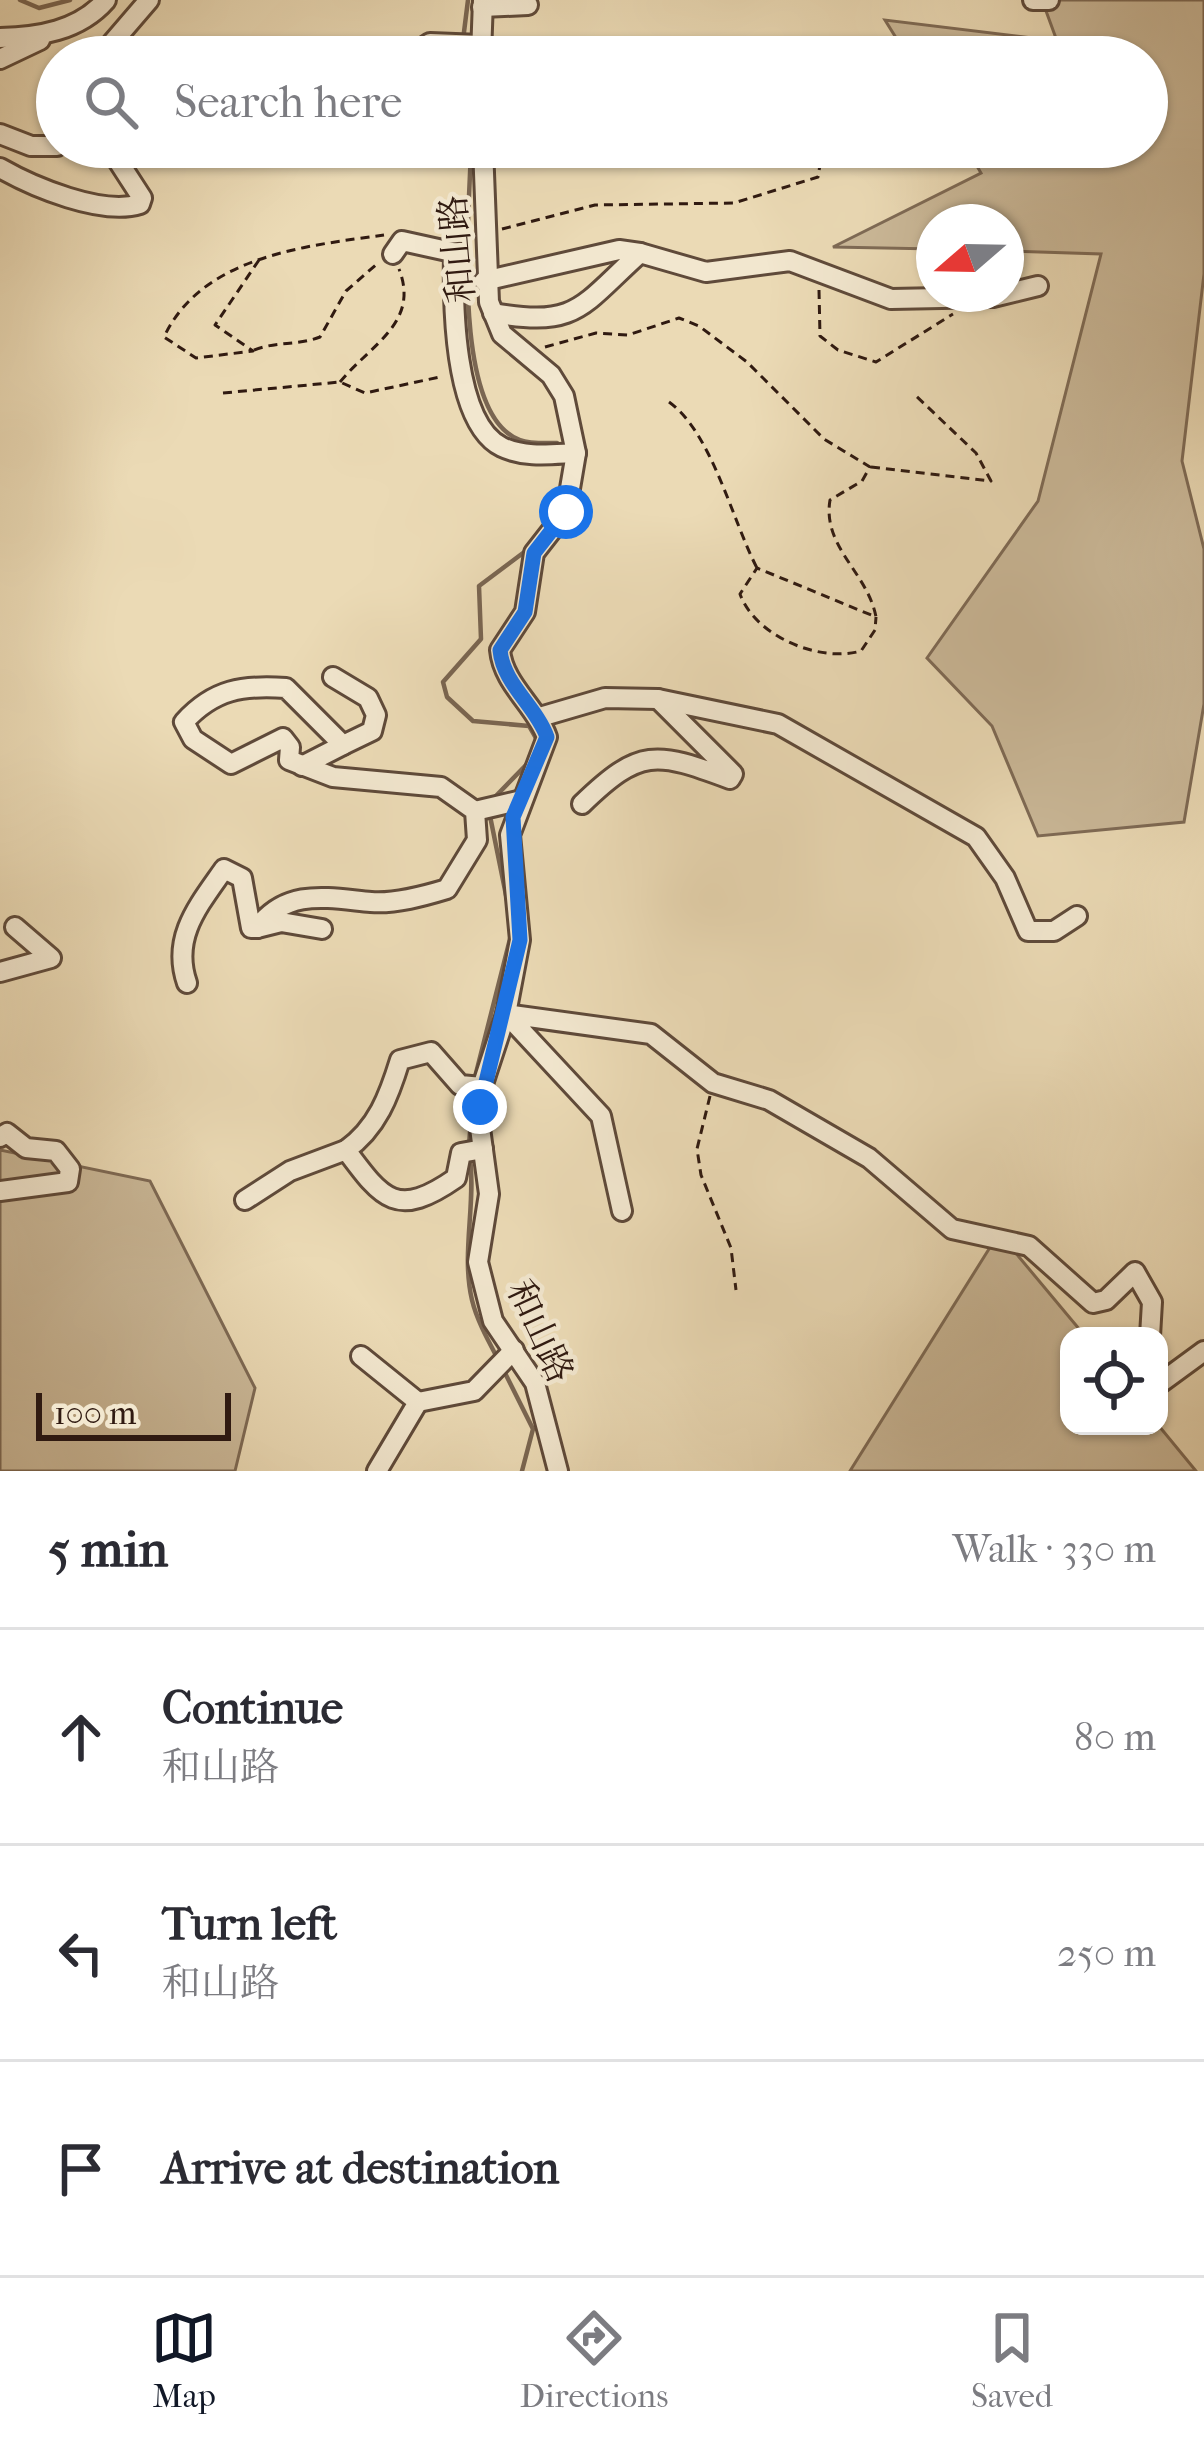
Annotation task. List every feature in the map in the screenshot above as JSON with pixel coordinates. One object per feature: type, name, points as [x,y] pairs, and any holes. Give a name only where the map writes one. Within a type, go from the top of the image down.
[{"type":"street","points":[[46,36],[97,10],[106,0]]},
{"type":"street","points":[[118,36],[149,0]]},
{"type":"street","points":[[1033,0],[1049,0]]},
{"type":"street","points":[[482,36],[483,3],[528,5]]},
{"type":"street","points":[[0,38],[36,37]]},
{"type":"street","points":[[0,59],[36,41]]},
{"type":"street","points":[[0,134],[36,146]]},
{"type":"street","points":[[0,168],[39,191],[127,208],[142,198],[123,168]]},
{"type":"street","name":"和山路","points":[[483,168],[484,281],[493,313],[502,334],[551,375],[564,395],[576,453],[566,512],[534,553],[525,612],[500,650],[514,687],[540,717],[545,751],[510,835],[520,940],[506,1015],[482,1087],[489,1194],[478,1262],[493,1321],[536,1383],[559,1469]]},
{"type":"street","points":[[47,208],[68,210],[88,199]]},
{"type":"street","points":[[398,248],[454,254],[484,246]]},
{"type":"street","points":[[484,281],[619,250],[706,272],[790,261],[891,299],[993,297],[1038,286]]},
{"type":"street","points":[[493,313],[558,320],[587,303],[640,253]]},
{"type":"street","points":[[454,254],[458,361],[485,429],[498,446],[527,454],[576,453]]},
{"type":"street","points":[[302,766],[372,731],[376,715],[368,698],[333,677]]},
{"type":"street","points":[[343,745],[286,688],[228,690],[205,699],[184,722],[193,740],[231,764],[283,738],[290,747],[289,760],[302,766],[386,785],[423,782],[441,787],[475,811],[522,800]]},
{"type":"street","points":[[540,717],[605,698],[658,699],[778,724],[976,837],[1005,878],[1028,931],[1054,932],[1076,916]]},
{"type":"street","points":[[582,804],[620,767],[646,757],[730,779],[733,774],[658,699]]},
{"type":"street","points":[[257,928],[270,911],[306,896],[372,902],[447,889],[477,840],[475,811]]},
{"type":"street","points":[[187,983],[181,967],[184,924],[224,869],[242,878],[251,928],[281,922],[322,929]]},
{"type":"street","points":[[0,972],[51,958],[15,927]]},
{"type":"street","points":[[506,1015],[651,1034],[713,1083],[769,1100],[869,1158],[952,1229],[1029,1246],[1093,1303],[1106,1300],[1135,1272],[1152,1302],[1151,1327]]},
{"type":"street","points":[[506,1015],[601,1116],[622,1211]]},
{"type":"street","points":[[245,1200],[290,1171],[346,1150],[363,1137],[388,1099],[400,1060],[431,1052],[460,1085],[482,1087]]},
{"type":"street","points":[[0,1137],[7,1133],[26,1148],[56,1151],[70,1169],[68,1182],[0,1191]]},
{"type":"street","points":[[346,1150],[378,1194],[404,1202],[456,1178],[461,1153],[483,1148]]},
{"type":"street","points":[[377,1471],[418,1402],[474,1390],[514,1351]]},
{"type":"street","points":[[1168,1377],[1204,1351]]},
{"type":"street","points":[[361,1356],[418,1402]]},
{"type":"path","points":[[484,246],[525,220],[551,220],[595,205],[734,203],[806,184],[818,177],[820,168]]},
{"type":"path","points":[[340,382],[404,315],[406,289],[398,248],[388,235],[259,260],[215,277],[174,316],[164,337],[196,358],[253,351],[276,341],[302,344],[320,337],[346,291],[398,248]]},
{"type":"path","points":[[253,351],[215,325],[218,314],[259,260]]},
{"type":"path","points":[[818,269],[820,336],[838,350],[876,362],[953,314]]},
{"type":"path","points":[[519,351],[596,333],[628,335],[679,318],[747,362],[824,439],[870,467],[991,481],[976,453],[914,393]]},
{"type":"path","points":[[223,394],[340,382],[365,393],[440,377]]},
{"type":"path","points":[[669,403],[686,414],[702,441],[757,568],[876,617]]},
{"type":"path","points":[[757,568],[740,594],[746,611],[789,644],[847,655],[861,651],[875,630],[876,617],[862,581],[831,535],[827,516],[830,500],[862,481],[870,467]]},
{"type":"path","points":[[713,1083],[697,1149],[701,1174],[731,1248],[736,1290]]},
{"type":"shaded area","points":[[1042,0],[1204,0],[1204,274],[1182,461],[1204,549],[1204,704],[1184,822],[1038,836],[992,726],[927,658],[1038,501],[1101,254],[1024,252],[1024,204],[919,204],[981,173],[978,168],[1168,168],[1168,36],[1055,36]]},
{"type":"shaded area","points":[[885,20],[1016,36],[895,36]]},
{"type":"shaded area","points":[[916,206],[916,249],[833,247]]},
{"type":"shaded area","points":[[0,1150],[150,1181],[255,1388],[235,1471],[0,1471]]},
{"type":"shaded area","points":[[999,1233],[1077,1327],[1060,1327],[1060,1435],[1166,1435],[1196,1471],[850,1471]]},
{"type":"waterway","points":[[20,0],[39,8],[70,0]]},
{"type":"waterway","points":[[464,36],[468,0]]},
{"type":"waterway","points":[[470,168],[468,307],[482,392],[497,422],[520,440],[557,443],[560,448]]},
{"type":"waterway","points":[[527,550],[479,586],[481,639],[443,682],[447,697],[473,721],[529,726],[537,740]]},
{"type":"waterway","points":[[492,800],[529,762]]},
{"type":"waterway","points":[[489,811],[507,900]]},
{"type":"waterway","points":[[474,1081],[511,935]]},
{"type":"waterway","points":[[469,1146],[473,1092]]},
{"type":"waterway","points":[[470,1157],[469,1283],[477,1316],[499,1361]]},
{"type":"waterway","points":[[504,1371],[533,1429],[522,1471]]},
{"type":"route","points":[[480,1107],[506,1015],[520,940],[510,835],[513,817],[545,751],[547,737],[540,717],[514,687],[500,650],[525,612],[534,553],[566,512]]}]
